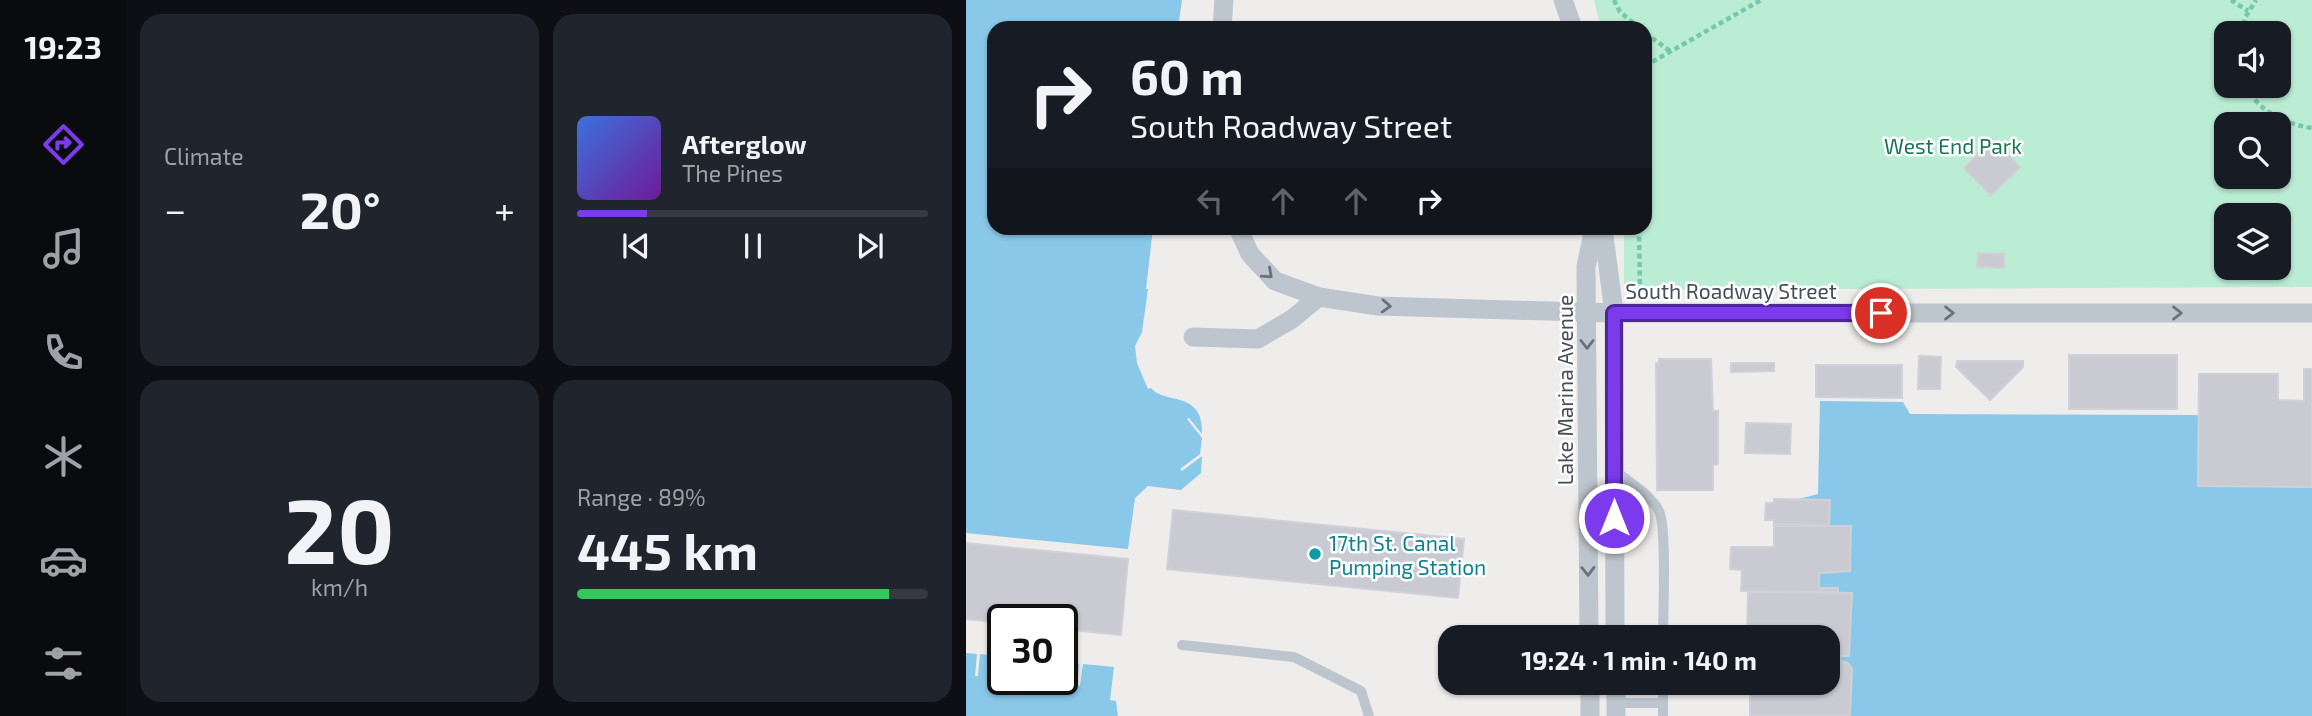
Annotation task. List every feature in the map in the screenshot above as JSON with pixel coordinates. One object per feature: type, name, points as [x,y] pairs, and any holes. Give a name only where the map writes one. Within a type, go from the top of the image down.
[{"type":"street","points":[[1222,21],[1224,0]]},
{"type":"street","points":[[1563,0],[1570,21]]},
{"type":"street","name":"South Roadway Street","points":[[1241,235],[1250,254],[1275,281],[1319,297],[1378,306],[1614,313],[2312,313]]},
{"type":"street","name":"Lake Marina Avenue","points":[[1589,625],[1586,267],[1593,235]]},
{"type":"street","points":[[1604,235],[1614,313],[1615,625]]},
{"type":"street","points":[[1193,337],[1258,339],[1292,319],[1319,297]]},
{"type":"street","points":[[1590,695],[1590,716]]},
{"type":"lane","points":[[1614,470],[1660,512],[1663,540],[1663,625]]},
{"type":"lane","points":[[1182,645],[1294,657],[1361,691],[1369,716]]},
{"type":"lane","points":[[1663,695],[1663,716]]},
{"type":"lane","points":[[1616,709],[1663,703]]},
{"type":"path","points":[[1614,0],[1620,12],[1631,21]]},
{"type":"path","points":[[1652,62],[1760,0]]},
{"type":"path","points":[[2231,0],[2248,11]]},
{"type":"path","points":[[2245,21],[2248,11],[2256,0]]},
{"type":"path","points":[[1652,38],[1670,51]]},
{"type":"path","points":[[2253,98],[2272,115],[2312,128]]},
{"type":"path","points":[[1639,235],[1641,313]]},
{"type":"green space","name":"West End Park","points":[[1594,0],[2312,0],[2312,287],[1624,290],[1624,235],[1652,235],[1652,21],[1599,21]]},
{"type":"water","points":[[966,0],[1182,0],[1179,21],[987,21],[987,235],[1152,235],[1142,332],[1135,346],[1137,363],[1148,389],[1182,401],[1197,411],[1202,434],[1189,418],[1187,419],[1202,438],[1200,454],[1180,469],[1182,471],[1202,456],[1201,473],[1181,490],[1148,486],[1135,498],[1128,549],[966,533]]},
{"type":"water","points":[[1820,401],[1903,402],[1910,414],[2190,415],[2312,419],[2312,716],[1774,716],[1808,695],[1840,695],[1840,625],[1774,625],[1775,505],[1818,494]]},
{"type":"water","points":[[966,653],[977,654],[975,676],[978,676],[980,654],[987,655],[987,695],[1078,695],[1083,664],[1114,667],[1110,700],[1116,701],[1118,716],[966,716]]},
{"type":"building","points":[[1992,139],[2020,167],[1991,195],[1964,168]]},
{"type":"building","points":[[1978,253],[2004,254],[2004,268],[1977,267]]},
{"type":"building","points":[[2069,355],[2177,355],[2177,409],[2069,409]]},
{"type":"building","points":[[1919,356],[1941,357],[1940,389],[1918,389]]},
{"type":"building","points":[[1659,359],[1711,359],[1713,411],[1718,411],[1718,464],[1713,465],[1713,490],[1657,490],[1656,363],[1659,364]]},
{"type":"building","points":[[1957,361],[2023,361],[2023,367],[1990,400],[1956,367]]},
{"type":"building","points":[[1731,363],[1774,363],[1774,371],[1731,372]]},
{"type":"building","points":[[1816,365],[1902,365],[1902,398],[1816,397]]},
{"type":"building","points":[[2304,369],[2312,369],[2312,487],[2198,486],[2199,374],[2278,374],[2278,400],[2304,401]]},
{"type":"building","points":[[1746,423],[1791,424],[1790,454],[1745,453]]},
{"type":"building","points":[[1774,499],[1830,500],[1829,525],[1774,524],[1774,520],[1765,520],[1766,503],[1774,503]]},
{"type":"building","name":"17th St. Canal Pumping Station","points":[[1173,510],[1464,539],[1458,598],[1167,569]]},
{"type":"building","points":[[1774,526],[1851,526],[1850,571],[1819,573],[1819,588],[1838,588],[1838,592],[1741,591],[1742,570],[1730,569],[1731,547],[1774,547]]},
{"type":"building","points":[[966,543],[1128,559],[1121,635],[1078,631],[1078,604],[987,604],[987,621],[966,619]]},
{"type":"building","points":[[1748,592],[1852,593],[1849,656],[1840,656],[1840,625],[1747,625]]},
{"type":"building","points":[[1840,661],[1848,663],[1852,669],[1850,716],[1750,716],[1750,695],[1840,695]]},
{"type":"place","name":"17th St. Canal Pumping Station","points":[[1315,554]]},
{"type":"route","points":[[1614,518],[1614,313],[1881,313]]}]
